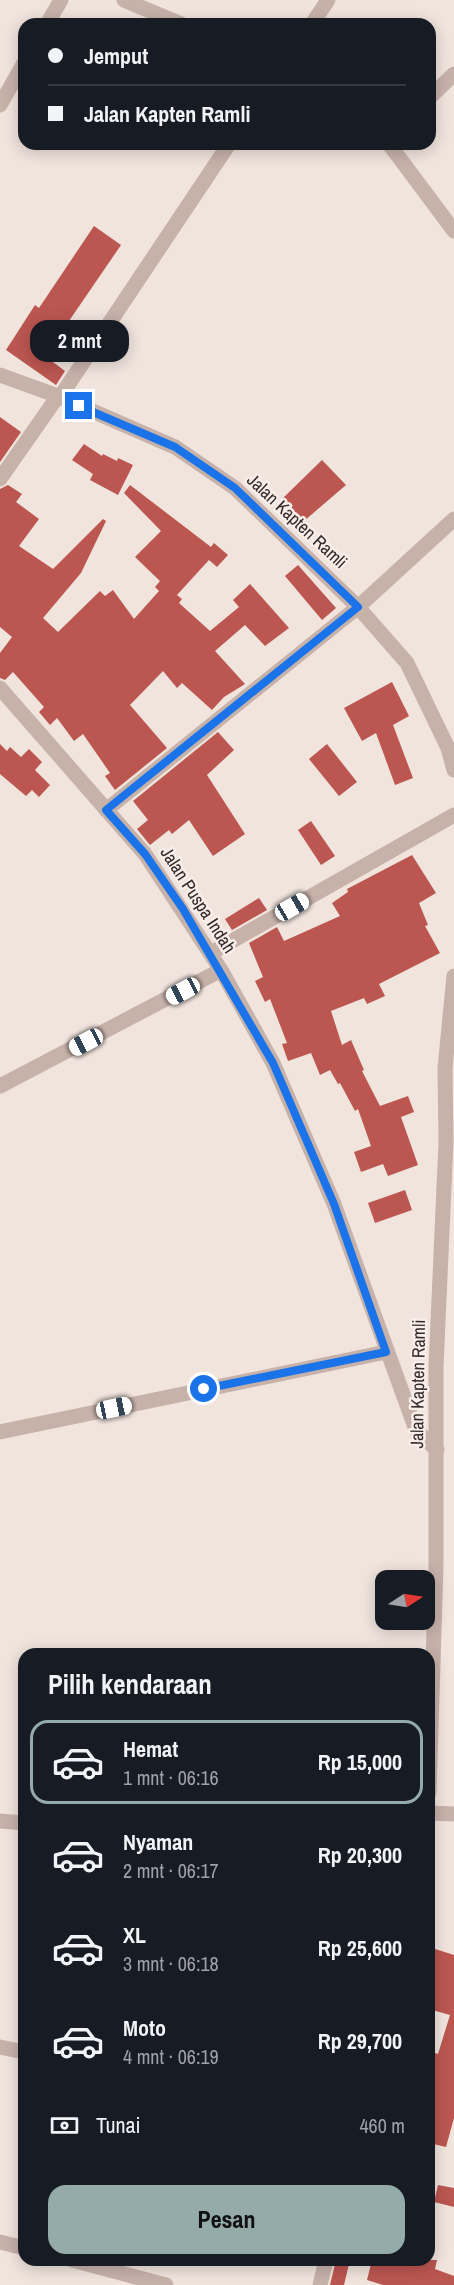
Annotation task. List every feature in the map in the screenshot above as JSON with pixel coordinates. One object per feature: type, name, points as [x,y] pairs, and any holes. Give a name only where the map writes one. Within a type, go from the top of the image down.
[{"type":"street","points":[[50,18],[61,0]]},
{"type":"street","points":[[124,0],[167,18]]},
{"type":"street","points":[[316,18],[328,0]]},
{"type":"street","points":[[0,105],[18,74]]},
{"type":"street","points":[[436,91],[454,74]]},
{"type":"street","points":[[0,479],[59,397],[225,150]]},
{"type":"street","points":[[393,150],[454,231]]},
{"type":"street","name":"Jalan Kapten Ramli","points":[[0,375],[59,397],[175,447],[226,482],[279,528],[358,607],[407,663],[448,748],[454,770]]},
{"type":"street","points":[[106,810],[358,607],[454,519]]},
{"type":"street","name":"Jalan Puspa Indah","points":[[0,688],[145,854],[221,970],[273,1063],[334,1204],[416,1430],[436,1449]]},
{"type":"street","points":[[211,953],[454,815]]},
{"type":"street","points":[[0,1086],[221,970]]},
{"type":"street","name":"Jalan Kapten Ramli","points":[[433,1648],[436,1367],[448,1275],[445,1068],[454,976]]},
{"type":"street","points":[[0,1432],[386,1352]]},
{"type":"street","points":[[435,1813],[454,1814]]},
{"type":"street","points":[[0,1821],[18,1822]]},
{"type":"street","points":[[0,2047],[18,2051]]},
{"type":"street","points":[[0,2242],[18,2246]]},
{"type":"street","points":[[95,2266],[166,2285]]},
{"type":"street","points":[[320,2285],[325,2266]]},
{"type":"building","points":[[94,226],[121,245],[45,356],[65,371],[56,385],[6,350],[35,305],[39,308]]},
{"type":"building","points":[[0,417],[21,432],[0,462]]},
{"type":"building","points":[[84,444],[102,456],[103,454],[117,461],[118,458],[133,465],[118,495],[90,480],[93,474],[72,460]]},
{"type":"building","points":[[322,460],[346,485],[304,521],[282,499]]},
{"type":"building","points":[[8,485],[22,494],[16,502],[39,519],[19,546],[53,569],[103,519],[106,521],[81,573],[43,618],[58,632],[100,591],[105,596],[113,590],[134,619],[159,591],[155,587],[160,581],[135,557],[161,531],[124,493],[130,485],[211,547],[214,543],[228,555],[217,567],[209,560],[177,595],[182,599],[179,603],[210,631],[239,607],[233,600],[250,584],[289,628],[265,646],[245,625],[215,651],[245,684],[224,697],[212,710],[182,683],[177,688],[163,671],[130,705],[167,748],[115,790],[105,776],[110,773],[83,734],[74,741],[57,718],[50,725],[39,712],[44,707],[13,672],[5,680],[0,678],[0,653],[12,637],[0,627],[0,489]]},
{"type":"building","points":[[298,565],[336,608],[322,620],[285,576]]},
{"type":"building","points":[[392,682],[409,716],[393,725],[413,778],[395,785],[376,733],[362,741],[344,708]]},
{"type":"building","points":[[218,732],[234,750],[207,775],[245,834],[213,856],[189,820],[172,834],[169,830],[150,845],[137,829],[148,820],[133,801]]},
{"type":"building","points":[[0,744],[7,751],[10,747],[21,757],[29,749],[42,762],[35,770],[50,785],[39,797],[32,790],[26,796],[0,774]]},
{"type":"building","points":[[327,744],[357,782],[339,796],[309,759]]},
{"type":"building","points":[[311,821],[335,856],[321,865],[298,830]]},
{"type":"building","points":[[412,855],[436,893],[419,903],[428,925],[425,926],[440,953],[379,984],[385,996],[367,1004],[364,998],[331,1011],[342,1045],[351,1040],[364,1070],[362,1071],[380,1106],[408,1096],[414,1112],[401,1117],[418,1165],[388,1176],[383,1164],[361,1172],[354,1152],[371,1146],[358,1109],[355,1111],[330,1070],[320,1075],[311,1053],[288,1061],[282,1044],[287,1043],[270,999],[265,1002],[255,981],[263,977],[249,943],[277,927],[284,941],[340,916],[332,903],[348,892],[347,889]]},
{"type":"building","points":[[259,898],[267,910],[232,930],[225,919]]},
{"type":"building","points":[[405,1190],[412,1210],[375,1223],[368,1203]]},
{"type":"building","points":[[435,1949],[454,1955],[454,2118],[446,2147],[435,2144],[435,2053],[438,2054],[450,2015],[435,2011]]},
{"type":"building","points":[[438,2185],[454,2188],[454,2207],[435,2202]]},
{"type":"building","points":[[435,2260],[437,2260],[435,2269],[454,2276],[454,2285],[383,2285],[367,2280],[370,2266],[435,2266]]},
{"type":"building","points":[[335,2266],[349,2266],[344,2285],[330,2285]]},
{"type":"route","points":[[79,406],[175,447],[235,488],[279,528],[358,607],[106,810],[145,854],[183,909],[221,970],[273,1063],[334,1204],[386,1352],[204,1389]]}]
